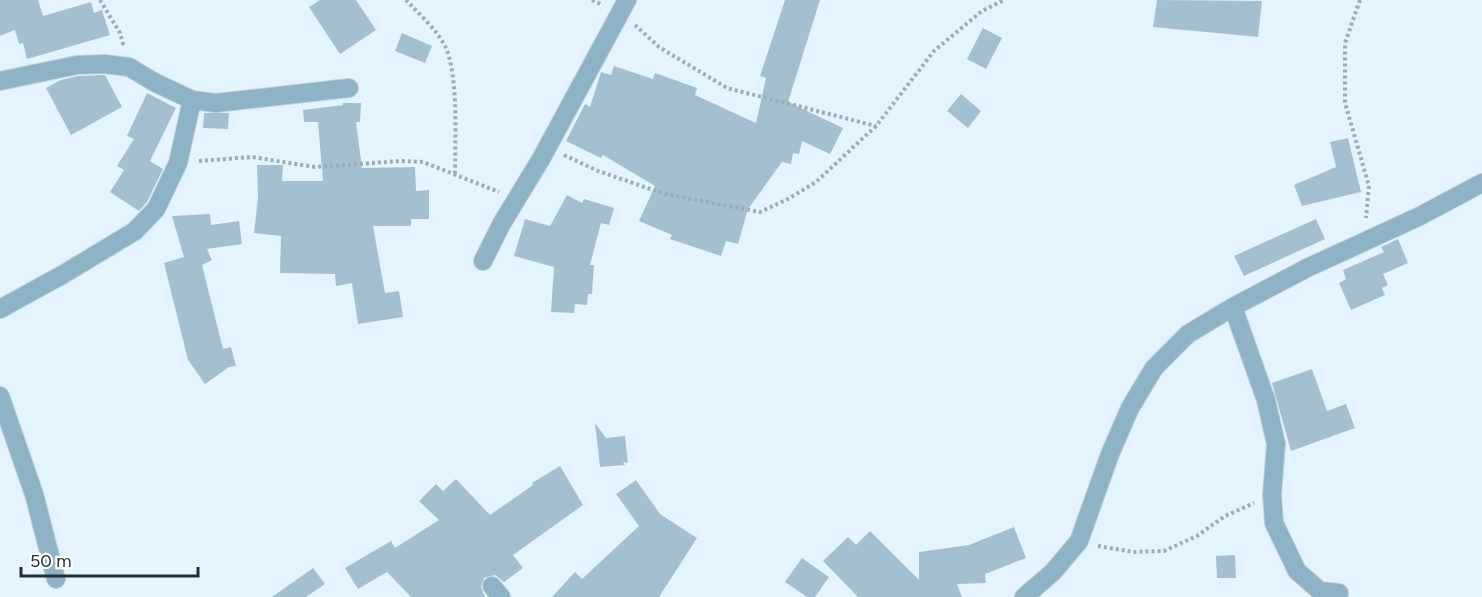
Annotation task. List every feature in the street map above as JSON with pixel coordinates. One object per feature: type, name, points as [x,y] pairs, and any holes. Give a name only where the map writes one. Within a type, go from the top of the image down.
[{"type":"street","points":[[483,261],[624,6]]},
{"type":"street","points":[[0,81],[76,65],[104,64],[129,67],[192,100],[216,103],[349,88]]},
{"type":"street","points":[[0,309],[63,275],[135,231],[156,209],[178,163],[192,100]]},
{"type":"street","points":[[1024,597],[1053,572],[1080,541],[1110,454],[1130,408],[1154,368],[1188,334],[1307,268],[1418,218],[1482,183]]},
{"type":"street","points":[[1233,307],[1266,400],[1276,444],[1272,494],[1274,523],[1297,571],[1320,591],[1339,593]]},
{"type":"street","points":[[0,396],[34,494],[56,579]]},
{"type":"path","points":[[100,0],[120,33],[129,67]]},
{"type":"path","points":[[406,0],[433,29],[445,47],[454,84],[455,175]]},
{"type":"path","points":[[547,148],[598,171],[665,194],[760,212],[788,200],[816,182],[876,126],[934,51],[982,11],[1004,0]]},
{"type":"path","points":[[1360,0],[1344,43],[1344,104],[1369,186],[1363,243]]},
{"type":"path","points":[[624,6],[659,47],[727,88],[876,126]]},
{"type":"path","points":[[178,163],[252,157],[315,167],[402,161],[423,162],[517,199]]},
{"type":"path","points":[[1080,541],[1110,550],[1164,551],[1197,536],[1225,516],[1272,494]]},
{"type":"building","points":[[0,0],[38,0],[43,16],[91,2],[94,13],[102,10],[110,35],[27,59],[23,43],[19,44],[15,30],[0,36]]},
{"type":"building","points":[[320,0],[356,0],[376,30],[340,54],[309,7]]},
{"type":"building","points":[[785,0],[820,0],[788,102],[843,128],[830,154],[802,141],[799,154],[793,153],[791,164],[782,162],[748,209],[738,244],[726,241],[721,256],[670,239],[672,235],[639,221],[655,186],[603,155],[601,158],[566,141],[585,104],[590,107],[601,72],[611,75],[614,66],[653,79],[655,73],[697,88],[695,95],[756,123],[766,78],[760,76]]},
{"type":"building","points":[[1157,0],[1262,1],[1258,37],[1153,27]]},
{"type":"building","points":[[983,28],[1002,38],[986,69],[967,59]]},
{"type":"building","points":[[402,33],[432,46],[425,63],[395,51]]},
{"type":"building","points":[[105,75],[122,107],[71,135],[46,88],[61,80],[78,76]]},
{"type":"building","points":[[147,93],[176,108],[150,161],[163,169],[147,202],[139,211],[110,192],[124,170],[117,166],[134,139],[127,136]]},
{"type":"building","points":[[961,94],[981,111],[968,128],[947,111]]},
{"type":"building","points":[[343,103],[361,103],[360,122],[356,122],[362,168],[415,167],[416,191],[429,190],[429,219],[411,219],[411,226],[373,226],[385,293],[399,291],[403,317],[358,324],[352,283],[336,286],[335,274],[280,273],[281,236],[254,233],[258,198],[257,165],[283,165],[282,181],[323,181],[318,122],[304,122],[303,110],[343,105]]},
{"type":"building","points":[[204,113],[229,113],[228,129],[203,128]]},
{"type":"building","points":[[1348,138],[1361,192],[1302,206],[1294,185],[1336,167],[1330,142]]},
{"type":"building","points":[[567,195],[582,203],[584,199],[614,208],[609,225],[601,223],[590,265],[594,265],[592,294],[588,294],[587,305],[575,304],[574,313],[551,312],[554,267],[514,256],[525,219],[550,226]]},
{"type":"building","points":[[210,214],[211,225],[239,221],[242,244],[207,249],[212,260],[202,265],[223,349],[231,347],[236,366],[229,367],[205,384],[188,360],[164,263],[184,257],[172,216]]},
{"type":"building","points":[[1316,219],[1325,239],[1244,276],[1234,256]]},
{"type":"building","points":[[1398,239],[1408,263],[1383,274],[1388,285],[1382,288],[1385,295],[1351,310],[1339,283],[1346,279],[1343,270],[1384,252],[1381,247]]},
{"type":"building","points":[[1312,369],[1327,411],[1346,404],[1355,428],[1291,451],[1272,383]]},
{"type":"building","points":[[595,423],[606,438],[625,436],[628,463],[600,467]]},
{"type":"building","points":[[560,466],[583,505],[513,555],[523,568],[504,582],[495,575],[484,578],[481,587],[485,597],[411,597],[387,572],[358,589],[345,568],[391,541],[395,548],[439,520],[419,501],[436,484],[443,491],[456,479],[490,515],[533,485],[532,483]]},
{"type":"building","points":[[636,480],[660,514],[697,538],[659,597],[552,597],[575,572],[582,579],[639,526],[616,494]]},
{"type":"building","points":[[1014,527],[1026,558],[985,574],[986,583],[957,584],[962,597],[858,597],[823,561],[848,537],[856,545],[870,531],[919,580],[919,552],[969,545]]},
{"type":"building","points":[[1235,555],[1236,578],[1217,578],[1216,556]]},
{"type":"building","points":[[802,558],[829,577],[815,597],[807,597],[785,582]]},
{"type":"building","points":[[313,568],[325,584],[306,597],[272,597]]}]
